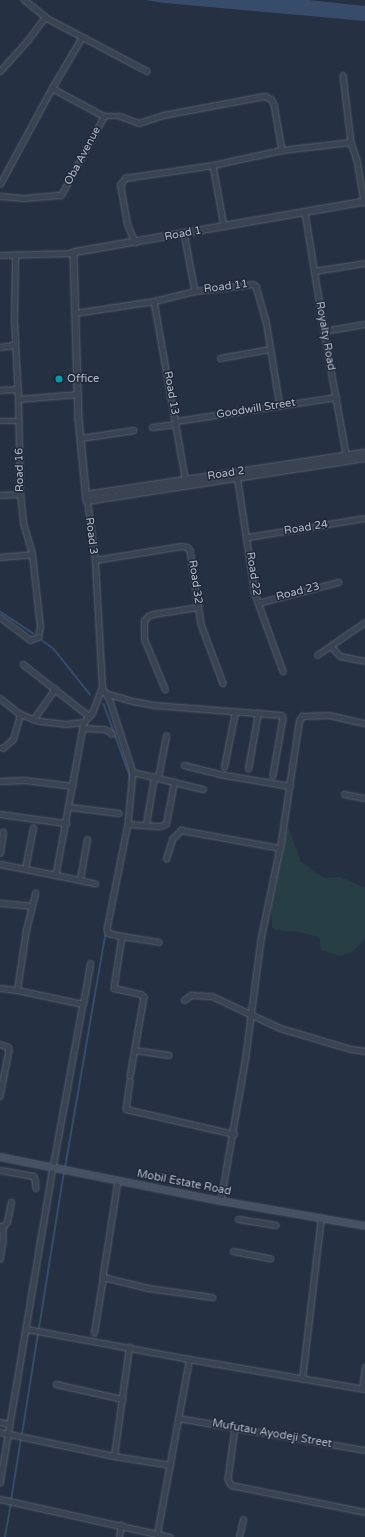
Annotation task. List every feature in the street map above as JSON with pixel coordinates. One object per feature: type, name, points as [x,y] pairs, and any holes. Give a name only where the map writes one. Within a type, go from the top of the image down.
[{"type":"main road","name":"Mobil Estate Road","points":[[0,1157],[221,1201],[365,1226]]},
{"type":"street","points":[[24,0],[45,17],[147,71]]},
{"type":"street","points":[[0,71],[27,41],[45,17]]},
{"type":"street","points":[[0,184],[52,88],[82,37]]},
{"type":"street","points":[[343,75],[351,142],[357,160],[365,202]]},
{"type":"street","points":[[52,88],[104,116],[120,116],[139,123],[163,115],[266,96],[271,99],[274,104],[282,150]]},
{"type":"street","name":"Oba Avenue","points":[[0,196],[24,198],[61,196],[104,116]]},
{"type":"street","points":[[135,243],[127,224],[120,185],[121,181],[125,178],[213,165],[282,150],[351,142]]},
{"type":"street","points":[[213,165],[224,226]]},
{"type":"street","name":"Road 1","points":[[0,255],[74,253],[365,202]]},
{"type":"street","name":"Royalty Road","points":[[305,212],[324,331],[347,458]]},
{"type":"street","points":[[184,233],[195,291]]},
{"type":"street","name":"Road 3","points":[[74,253],[78,394],[87,498],[95,560],[102,687],[99,698],[84,722]]},
{"type":"street","name":"Road 16","points":[[0,617],[30,640],[38,637],[40,627],[32,554],[23,522],[20,494],[18,388],[13,300],[15,255]]},
{"type":"street","points":[[314,271],[365,263]]},
{"type":"street","name":"Road 11","points":[[75,313],[154,301],[195,291],[248,283],[256,286],[266,320],[280,406]]},
{"type":"street","name":"Road 13","points":[[154,301],[186,483]]},
{"type":"street","points":[[324,331],[365,324]]},
{"type":"street","points":[[0,347],[15,345]]},
{"type":"street","points":[[220,358],[270,349]]},
{"type":"street","points":[[0,390],[18,388]]},
{"type":"street","points":[[18,400],[78,394]]},
{"type":"street","name":"Goodwill Street","points":[[152,427],[336,397]]},
{"type":"street","points":[[0,421],[19,421]]},
{"type":"street","points":[[81,438],[133,430]]},
{"type":"street","name":"Road 2","points":[[87,498],[347,458],[365,453]]},
{"type":"street","name":"Road 2","points":[[347,458],[365,458]]},
{"type":"street","name":"Road 22","points":[[237,475],[248,537],[250,569],[258,603],[283,671]]},
{"type":"street","points":[[0,494],[20,494]]},
{"type":"street","name":"Road 24","points":[[248,537],[365,518]]},
{"type":"street","name":"Road 32","points":[[95,560],[181,546],[187,547],[190,550],[192,558],[198,608],[206,639],[223,684]]},
{"type":"street","points":[[0,556],[32,554]]},
{"type":"street","name":"Road 23","points":[[258,603],[338,582]]},
{"type":"street","points":[[165,690],[144,639],[144,621],[148,616],[153,614],[198,608]]},
{"type":"street","points":[[317,655],[365,622]]},
{"type":"street","points":[[331,646],[340,656],[365,661]]},
{"type":"street","points":[[23,664],[89,716]]},
{"type":"street","points":[[102,687],[110,701],[133,772],[128,824],[107,929],[108,933],[159,942]]},
{"type":"street","points":[[33,720],[55,689]]},
{"type":"street","points":[[105,692],[143,704],[235,712],[279,714],[283,718],[273,775]]},
{"type":"street","points":[[0,698],[20,714],[33,720],[66,724],[84,722],[70,807],[56,875]]},
{"type":"street","points":[[224,767],[235,712]]},
{"type":"street","points":[[248,770],[258,713]]},
{"type":"street","points":[[0,748],[3,748],[13,739],[20,714]]},
{"type":"street","points":[[221,1201],[234,1134],[261,940],[280,848],[299,721],[302,716],[329,715],[365,723]]},
{"type":"street","points":[[83,728],[104,729],[112,734]]},
{"type":"street","points":[[146,824],[166,736]]},
{"type":"street","points":[[184,765],[219,774],[290,786]]},
{"type":"street","points":[[133,772],[203,789]]},
{"type":"street","points":[[0,781],[25,780],[73,786]]},
{"type":"street","points":[[128,824],[160,826],[166,824],[174,782]]},
{"type":"street","points":[[344,794],[365,798]]},
{"type":"street","points":[[70,807],[119,813]]},
{"type":"street","points":[[0,814],[66,823]]},
{"type":"street","points":[[25,869],[33,828]]},
{"type":"street","points":[[166,859],[172,839],[181,830],[280,848]]},
{"type":"street","points":[[0,853],[3,832]]},
{"type":"street","points":[[80,879],[87,840]]},
{"type":"street","points":[[0,864],[95,883]]},
{"type":"street","points":[[17,990],[26,930],[35,893]]},
{"type":"street","points":[[0,903],[32,906]]},
{"type":"street","points":[[122,936],[113,986],[141,994],[144,997],[134,1050],[126,1109],[234,1134]]},
{"type":"street","points":[[0,1483],[27,1329],[52,1167],[90,964]]},
{"type":"street","points":[[0,988],[17,990],[83,1004]]},
{"type":"street","points":[[184,1000],[191,995],[212,996],[270,1023],[305,1036],[351,1049],[365,1051]]},
{"type":"street","points":[[0,1044],[8,1047],[9,1050],[0,1096]]},
{"type":"street","points":[[134,1050],[169,1056]]},
{"type":"street","points":[[0,1170],[33,1176],[35,1179],[36,1188]]},
{"type":"street","points":[[94,1333],[118,1181]]},
{"type":"street","points":[[0,1259],[3,1241],[1,1227],[7,1222],[11,1202]]},
{"type":"street","points":[[302,1379],[321,1218]]},
{"type":"street","points":[[238,1219],[276,1224]]},
{"type":"street","points":[[234,1252],[270,1258]]},
{"type":"street","points":[[103,1277],[148,1288],[212,1297]]},
{"type":"street","points":[[27,1329],[363,1389],[365,1367]]},
{"type":"street","points":[[114,1456],[129,1348]]},
{"type":"street","points":[[156,1534],[189,1359]]},
{"type":"street","points":[[56,1384],[122,1399]]},
{"type":"street","name":"Mufutau Ayodeji Street","points":[[178,1418],[365,1450]]},
{"type":"street","points":[[0,1422],[10,1424]]},
{"type":"street","points":[[235,1428],[228,1479],[231,1485],[365,1512]]},
{"type":"street","points":[[0,1432],[114,1456],[170,1465]]},
{"type":"street","points":[[0,1499],[170,1537]]},
{"type":"street","points":[[239,1537],[243,1519]]},
{"type":"street","points":[[119,1537],[120,1526]]},
{"type":"green space","points":[[288,826],[301,862],[324,878],[340,877],[365,888],[365,939],[353,951],[341,956],[321,950],[319,937],[299,932],[276,930],[272,927],[271,906]]},
{"type":"water","points":[[145,0],[309,0],[365,6],[365,21],[165,3]]},
{"type":"waterway","points":[[0,611],[33,633]]},
{"type":"waterway","points":[[42,640],[54,649],[90,694]]},
{"type":"waterway","points":[[104,704],[130,776],[130,782]]},
{"type":"waterway","points":[[65,1168],[106,931]]},
{"type":"waterway","points":[[22,1434],[64,1172]]},
{"type":"waterway","points":[[11,1500],[21,1438]]},
{"type":"waterway","points":[[5,1537],[11,1503]]},
{"type":"place","name":"Office","points":[[59,379]]}]
